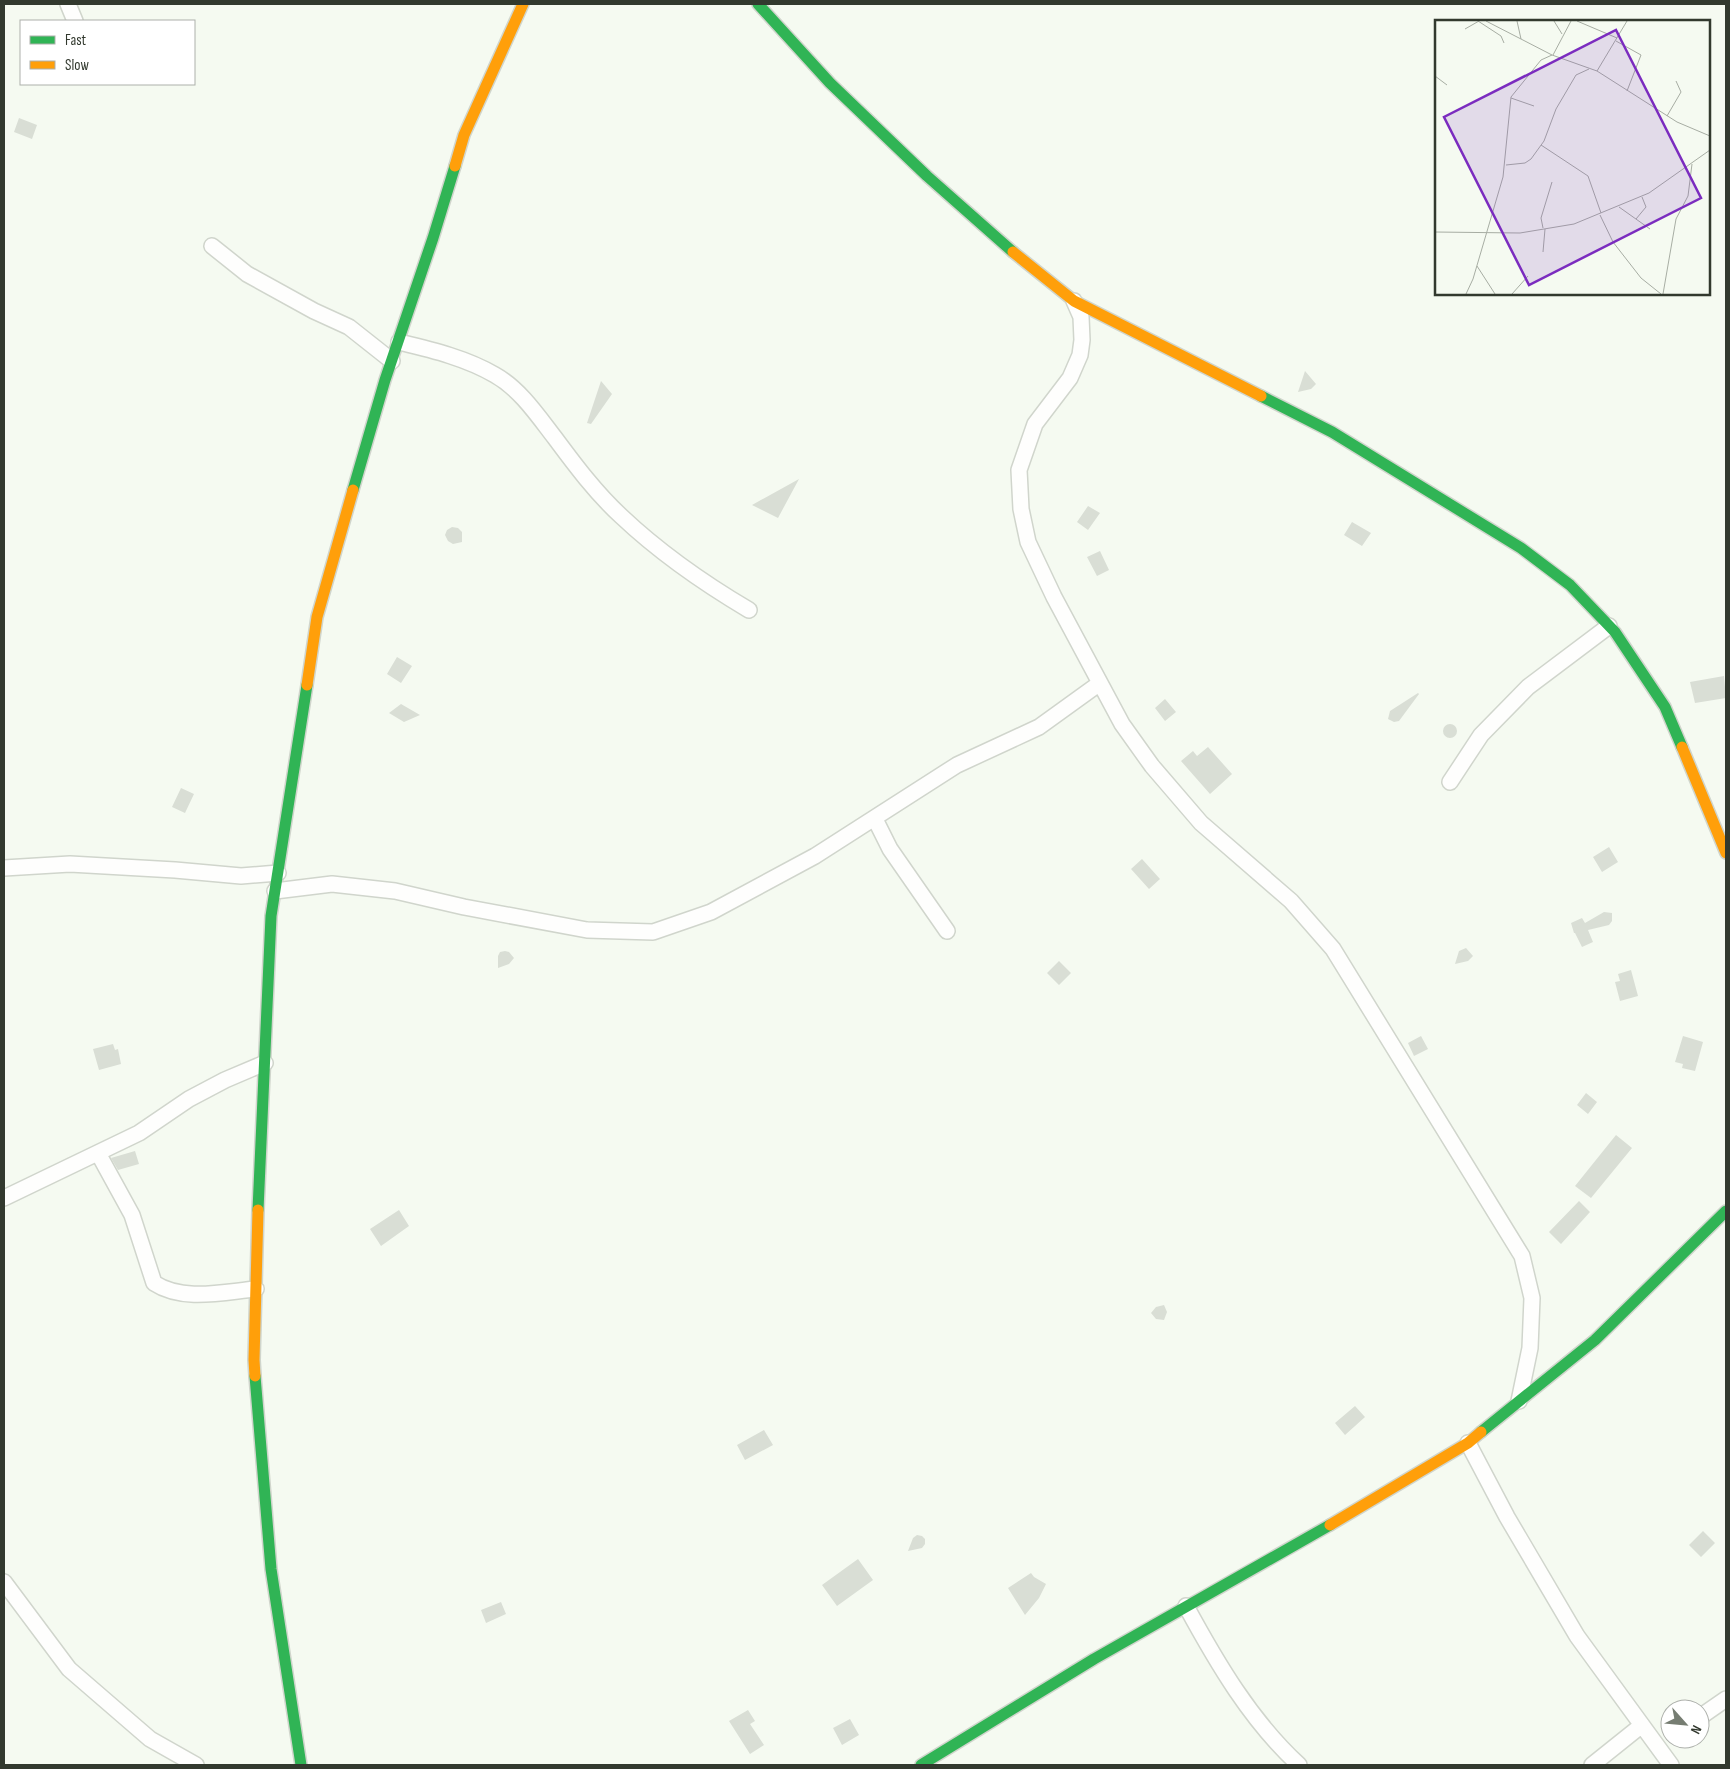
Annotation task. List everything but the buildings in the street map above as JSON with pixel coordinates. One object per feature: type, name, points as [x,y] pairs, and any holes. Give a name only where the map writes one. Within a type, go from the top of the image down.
[{"type":"main road","points":[[301,1765],[271,1569],[254,1360],[271,916],[317,618],[385,380],[433,238],[464,135],[523,4]]},
{"type":"main road","points":[[758,4],[830,83],[927,176],[995,237],[1074,301],[1340,437],[1521,548],[1570,585],[1609,626],[1665,708],[1726,853]]},
{"type":"main road","points":[[921,1765],[1094,1659],[1300,1543],[1468,1443],[1595,1340],[1726,1211]]},
{"type":"street","points":[[68,4],[75,20]]},
{"type":"street","points":[[212,246],[247,274],[349,328],[392,361]]},
{"type":"street","points":[[1074,301],[1081,317],[1082,340],[1080,355],[1070,378],[1035,424],[1020,470],[1020,509],[1028,542],[1054,597],[1122,724],[1152,766],[1201,824],[1291,901],[1332,949],[1522,1256],[1532,1298],[1530,1348],[1519,1401]]},
{"type":"street","points":[[399,342],[439,351],[496,376],[513,389],[537,414],[591,484],[621,516],[690,572],[749,610]]},
{"type":"street","points":[[1450,782],[1481,735],[1528,687],[1609,626]]},
{"type":"street","points":[[275,891],[332,884],[396,891],[464,907],[587,930],[653,932],[711,912],[815,856],[957,765],[1039,727],[1100,683]]},
{"type":"street","points":[[875,819],[890,848],[947,931]]},
{"type":"street","points":[[4,868],[70,864],[242,876],[278,873]]},
{"type":"street","points":[[4,1198],[139,1133],[189,1099],[225,1080],[264,1063]]},
{"type":"street","points":[[98,1153],[132,1215],[154,1283],[168,1291],[194,1295],[256,1289]]},
{"type":"street","points":[[1468,1443],[1507,1517],[1577,1636],[1642,1725],[1660,1740]]},
{"type":"street","points":[[4,1582],[69,1669],[150,1739],[196,1765]]},
{"type":"street","points":[[1186,1606],[1213,1655],[1255,1716],[1285,1752],[1299,1765]]},
{"type":"street","points":[[1710,1710],[1726,1699]]},
{"type":"street","points":[[1592,1765],[1642,1725]]},
{"type":"street","points":[[1666,1749],[1671,1765]]},
{"type":"traffic: fast","points":[[758,4],[830,83],[927,176],[1013,252]]},
{"type":"traffic: fast","points":[[353,490],[385,380],[455,166]]},
{"type":"traffic: fast","points":[[1261,396],[1332,432],[1521,548],[1570,585],[1615,632],[1665,707],[1682,747]]},
{"type":"traffic: fast","points":[[258,1210],[271,916],[307,685]]},
{"type":"traffic: fast","points":[[1481,1432],[1595,1340],[1726,1211]]},
{"type":"traffic: fast","points":[[255,1376],[271,1569],[301,1765]]},
{"type":"traffic: fast","points":[[921,1765],[1094,1659],[1330,1525]]},
{"type":"traffic: slow","points":[[455,166],[464,135],[523,4]]},
{"type":"traffic: slow","points":[[1013,252],[1074,301],[1261,396]]},
{"type":"traffic: slow","points":[[307,685],[317,617],[353,490]]},
{"type":"traffic: slow","points":[[1682,747],[1726,853]]},
{"type":"traffic: slow","points":[[255,1376],[258,1210]]},
{"type":"traffic: slow","points":[[1330,1525],[1468,1443],[1481,1432]]}]
